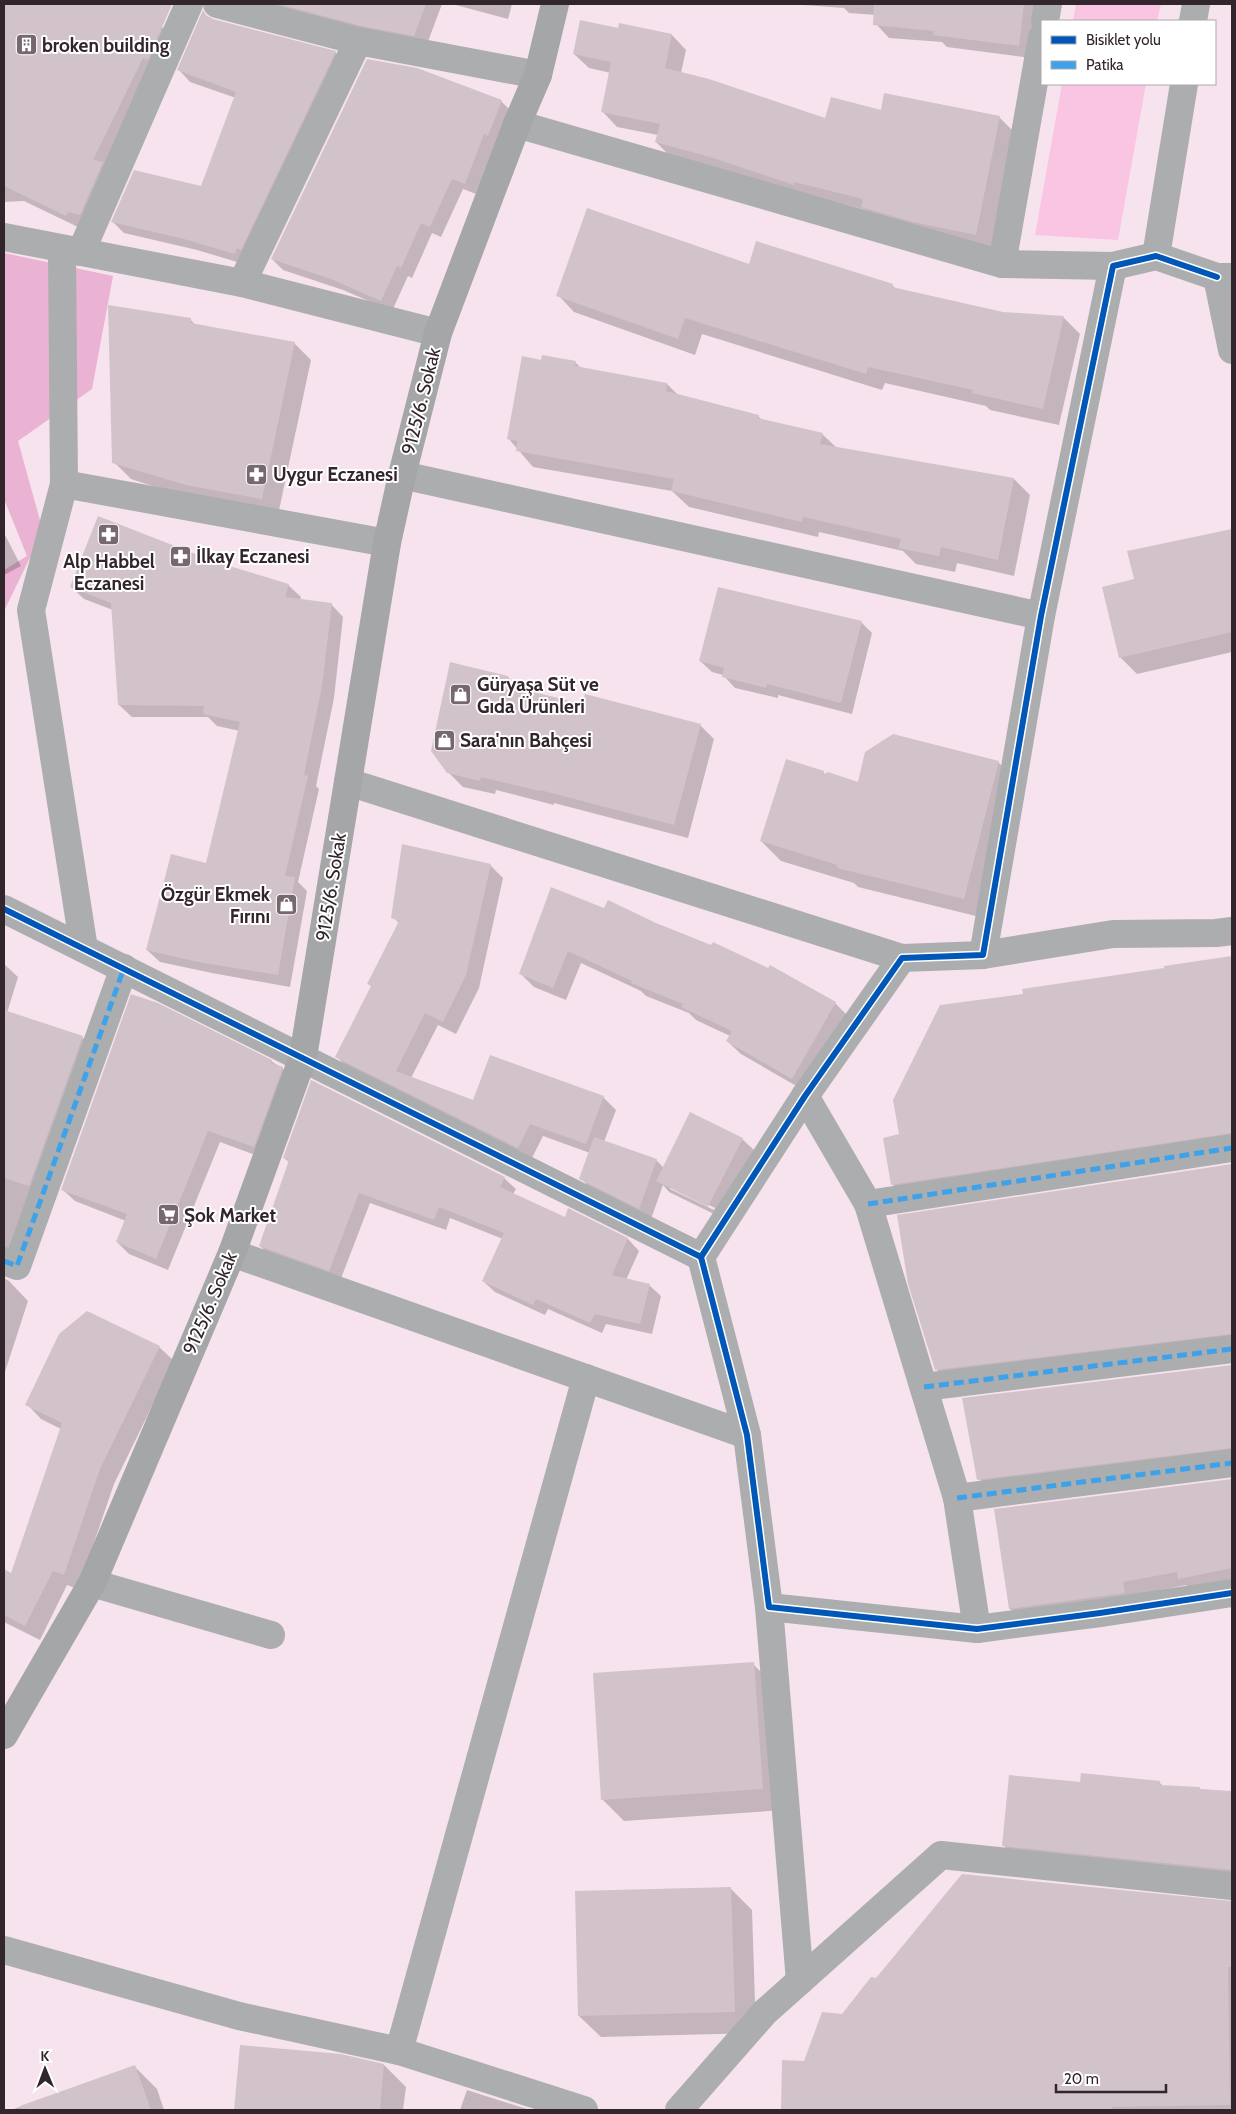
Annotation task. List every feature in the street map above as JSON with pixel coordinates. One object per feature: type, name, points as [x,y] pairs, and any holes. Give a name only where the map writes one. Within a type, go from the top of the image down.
[{"type":"main road","name":"9125/6. Sokak","points":[[4,1735],[92,1583],[232,1253],[303,1057],[387,544],[402,475],[438,333],[516,124],[538,75],[555,4]]},
{"type":"street","points":[[84,949],[31,610],[64,484],[71,250],[190,4]]},
{"type":"street","points":[[217,4],[358,41],[538,75]]},
{"type":"street","points":[[1045,20],[1048,4]]},
{"type":"street","points":[[1194,20],[1196,4]]},
{"type":"street","points":[[242,283],[358,41]]},
{"type":"street","points":[[1002,264],[1041,43]]},
{"type":"street","points":[[1156,256],[1184,85]]},
{"type":"street","points":[[516,124],[1002,264],[1113,266],[1156,256],[1224,277],[1232,350]]},
{"type":"street","points":[[4,237],[242,283],[438,333]]},
{"type":"street","points":[[983,955],[1041,616],[1113,266]]},
{"type":"street","points":[[402,475],[1041,616]]},
{"type":"street","points":[[64,484],[387,544]]},
{"type":"street","points":[[348,782],[902,958],[983,955],[1113,934],[1216,933],[1232,931]]},
{"type":"street","points":[[4,909],[701,1257]]},
{"type":"street","points":[[800,1981],[769,1607],[747,1436],[701,1257],[805,1096],[902,958]]},
{"type":"street","points":[[4,1260],[17,1266],[124,968]]},
{"type":"street","points":[[805,1096],[868,1204],[957,1498],[977,1629]]},
{"type":"street","points":[[868,1204],[1232,1148]]},
{"type":"street","points":[[232,1253],[747,1436]]},
{"type":"street","points":[[924,1387],[1232,1349]]},
{"type":"street","points":[[399,2051],[586,1378]]},
{"type":"street","points":[[957,1498],[1232,1463]]},
{"type":"street","points":[[92,1583],[271,1635]]},
{"type":"street","points":[[769,1607],[977,1629],[1232,1593]]},
{"type":"street","points":[[679,2110],[765,2012],[941,1855],[1232,1886]]},
{"type":"street","points":[[4,1950],[239,2016],[399,2051],[584,2110]]},
{"type":"shaded area","points":[[1076,4],[1161,4],[1157,20],[1073,20]]},
{"type":"shaded area","points":[[1062,85],[1146,85],[1118,240],[1035,235]]},
{"type":"shaded area","points":[[4,253],[113,276],[92,389],[18,441],[43,531],[4,611],[4,570],[27,556],[4,499]]},
{"type":"building","points":[[4,4],[172,4],[148,60],[143,58],[93,160],[103,162],[80,215],[68,212],[66,216],[4,186]]},
{"type":"building","points":[[278,4],[426,4],[414,36],[361,26]]},
{"type":"building","points":[[874,4],[1024,4],[1019,46],[933,35],[934,31],[873,25]]},
{"type":"building","points":[[203,10],[206,15],[213,19],[336,51],[241,250],[237,248],[235,254],[184,239],[111,222],[134,170],[201,186],[236,92],[177,70]]},
{"type":"building","points":[[580,20],[618,28],[619,23],[672,34],[665,68],[709,79],[825,118],[831,97],[881,110],[884,93],[1000,116],[976,235],[913,222],[861,207],[863,199],[794,182],[794,185],[710,157],[655,142],[660,124],[601,112],[611,62],[573,54]]},
{"type":"building","points":[[367,59],[417,68],[502,100],[488,136],[484,134],[465,184],[452,179],[430,227],[421,223],[401,268],[397,266],[381,301],[331,279],[271,259]]},
{"type":"building","points":[[587,208],[749,264],[756,241],[893,284],[892,287],[1003,312],[1064,316],[1043,409],[972,393],[973,390],[868,367],[866,374],[685,318],[678,339],[556,296]]},
{"type":"building","points":[[108,305],[191,318],[191,323],[295,342],[262,499],[186,485],[112,463]]},
{"type":"building","points":[[542,355],[576,361],[575,366],[667,383],[666,391],[759,415],[758,418],[823,433],[820,444],[1014,478],[998,560],[941,547],[939,556],[898,548],[901,539],[803,517],[802,522],[671,491],[674,479],[516,451],[517,441],[507,439],[522,356],[541,360]]},
{"type":"building","points":[[98,516],[216,562],[289,584],[285,597],[332,603],[322,686],[304,775],[308,776],[285,876],[295,877],[278,975],[198,962],[146,950],[171,854],[206,863],[240,722],[203,714],[204,706],[118,705],[111,603],[70,587]]},
{"type":"building","points":[[1232,529],[1232,632],[1119,658],[1102,587],[1134,579],[1127,551]]},
{"type":"building","points":[[718,587],[862,621],[841,703],[767,684],[766,688],[722,677],[724,668],[699,661]]},
{"type":"building","points":[[450,662],[508,676],[506,685],[582,704],[585,694],[701,724],[674,825],[540,790],[481,777],[480,781],[447,773],[431,751]]},
{"type":"building","points":[[893,734],[999,761],[964,899],[837,868],[837,865],[760,841],[786,759],[824,771],[823,775],[828,772],[858,782],[865,752]]},
{"type":"building","points":[[402,844],[491,864],[466,975],[443,1022],[425,1013],[396,1071],[473,1100],[490,1055],[604,1096],[586,1144],[530,1124],[518,1148],[335,1057],[371,986],[367,984],[399,921],[391,918]]},
{"type":"building","points":[[551,887],[604,908],[608,900],[656,923],[711,945],[713,942],[768,968],[770,965],[836,1002],[792,1079],[726,1041],[732,1031],[681,1007],[683,1004],[631,983],[632,981],[568,951],[553,988],[519,974]]},
{"type":"building","points":[[1232,956],[1232,1133],[891,1185],[883,1138],[899,1134],[893,1100],[940,1005],[1023,994],[1022,989]]},
{"type":"building","points":[[131,994],[158,1003],[272,1060],[271,1063],[283,1067],[254,1147],[208,1131],[156,1259],[116,1242],[127,1214],[61,1190]]},
{"type":"building","points":[[4,1010],[83,1036],[29,1186],[4,1178]]},
{"type":"building","points":[[311,1080],[505,1177],[500,1187],[565,1217],[568,1208],[628,1238],[612,1275],[650,1284],[640,1324],[595,1314],[590,1323],[536,1299],[533,1305],[482,1281],[504,1233],[439,1207],[434,1220],[359,1193],[329,1271],[259,1246],[289,1160],[283,1158]]},
{"type":"building","points":[[690,1112],[743,1138],[708,1207],[656,1181]]},
{"type":"building","points":[[594,1137],[657,1159],[639,1209],[579,1179]]},
{"type":"building","points":[[1232,1164],[1232,1334],[935,1370],[908,1284],[897,1215]]},
{"type":"building","points":[[87,1311],[160,1346],[100,1469],[64,1575],[53,1571],[25,1626],[4,1615],[4,1569],[11,1573],[62,1423],[25,1405],[59,1334]]},
{"type":"building","points":[[1232,1365],[1232,1448],[977,1480],[962,1398]]},
{"type":"building","points":[[1232,1479],[1232,1568],[1178,1579],[1177,1572],[1123,1582],[1125,1593],[1009,1609],[994,1509]]},
{"type":"building","points":[[754,1662],[763,1789],[601,1800],[593,1673]]},
{"type":"building","points":[[1081,1773],[1160,1781],[1159,1785],[1232,1791],[1232,1870],[1002,1846],[1009,1775],[1080,1782]]},
{"type":"building","points":[[962,1874],[1232,1901],[1232,1967],[1228,1967],[1230,2105],[1112,2107],[1112,2110],[781,2110],[782,2060],[804,2061],[822,2012],[842,2014],[871,1977],[876,1978]]},
{"type":"building","points":[[731,1887],[735,2012],[578,2016],[575,1891]]},
{"type":"building","points":[[240,2045],[341,2054],[384,2064],[380,2110],[234,2110]]},
{"type":"building","points":[[135,2065],[151,2110],[20,2110],[20,2106]]},
{"type":"marked path","points":[[4,1261],[17,1266],[124,968]]},
{"type":"marked path","points":[[868,1204],[1232,1148]]},
{"type":"marked path","points":[[924,1387],[1232,1349]]},
{"type":"marked path","points":[[957,1498],[1232,1463]]},
{"type":"cycle path","points":[[1217,277],[1156,256],[1113,266],[1041,616],[983,955],[902,958],[805,1096],[701,1257],[747,1435],[769,1607],[977,1629],[1232,1593]]},
{"type":"cycle path","points":[[4,909],[701,1257]]},
{"type":"place","name":"broken building","points":[[26,45]]},
{"type":"place","name":"Uygur Eczanesi","points":[[257,474]]},
{"type":"place","name":"Alp Habbel Eczanesi","points":[[109,535]]},
{"type":"place","name":"İlkay Eczanesi","points":[[180,556]]},
{"type":"place","name":"Güryaşa Süt ve Gıda Ürünleri","points":[[461,695]]},
{"type":"place","name":"Sara'nın Bahçesi","points":[[444,740]]},
{"type":"place","name":"Özgür Ekmek Fırını","points":[[286,905]]},
{"type":"place","name":"Şok Market","points":[[168,1215]]}]
